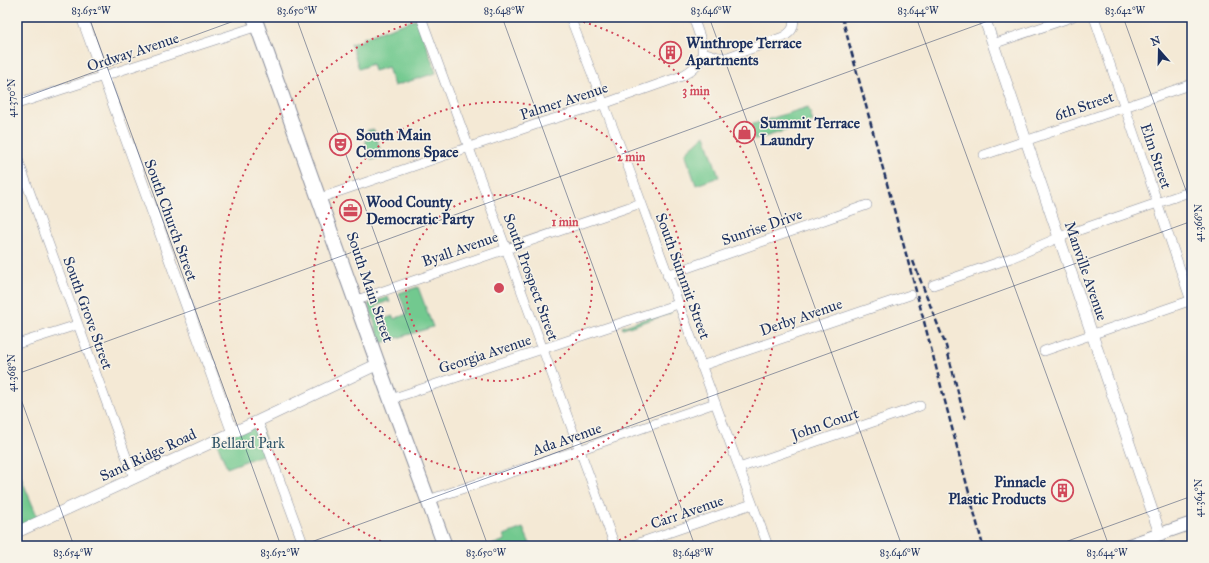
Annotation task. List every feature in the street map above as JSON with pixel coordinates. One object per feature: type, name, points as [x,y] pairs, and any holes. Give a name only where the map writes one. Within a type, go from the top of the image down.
[{"type":"main road","name":"South Main Street","points":[[256,22],[378,364],[445,546]]},
{"type":"main road","points":[[1126,546],[1192,523]]},
{"type":"street","name":"South Church Street","points":[[82,17],[233,433]]},
{"type":"street","name":"South Prospect Street","points":[[421,17],[615,546]]},
{"type":"street","name":"South Summit Street","points":[[570,17],[768,546]]},
{"type":"street","points":[[693,17],[703,46],[703,52],[718,57],[728,57],[784,37],[789,34],[793,28],[793,17]]},
{"type":"street","name":"Manville Avenue","points":[[984,17],[1160,534]]},
{"type":"street","points":[[994,44],[1072,17]]},
{"type":"street","name":"Elm Street","points":[[1094,17],[1192,302]]},
{"type":"street","name":"Ordway Avenue","points":[[17,104],[103,77],[256,22]]},
{"type":"street","name":"Palmer Avenue","points":[[320,198],[469,147],[603,104],[682,76],[698,65],[703,57],[703,52]]},
{"type":"street","name":"6th Street","points":[[984,155],[1192,84]]},
{"type":"street","name":"South Grove Street","points":[[17,157],[134,478]]},
{"type":"street","points":[[933,285],[1011,258],[1058,237],[1192,191]]},
{"type":"street","name":"Byall Avenue","points":[[356,300],[640,203]]},
{"type":"street","name":"Sunrise Drive","points":[[667,275],[867,205]]},
{"type":"street","name":"Derby Avenue","points":[[701,366],[910,295]]},
{"type":"street","points":[[1044,351],[1091,334],[1192,302]]},
{"type":"street","name":"Georgia Avenue","points":[[391,399],[678,304]]},
{"type":"street","points":[[17,344],[77,324]]},
{"type":"street","name":"Sand Ridge Road","points":[[17,532],[233,433],[378,364]]},
{"type":"street","name":"Ada Avenue","points":[[428,500],[715,403]]},
{"type":"street","name":"John Court","points":[[739,468],[920,406]]},
{"type":"street","points":[[258,421],[304,546]]},
{"type":"street","name":"Carr Avenue","points":[[630,546],[752,504]]},
{"type":"green space","points":[[417,19],[436,73],[394,86],[388,67],[374,71],[372,64],[359,69],[351,44],[364,40],[363,38]]},
{"type":"green space","points":[[808,107],[813,122],[755,140],[750,125]]},
{"type":"green space","points":[[368,130],[374,130],[382,156],[372,160],[366,147],[366,132]]},
{"type":"green space","points":[[705,135],[719,177],[696,185],[685,153]]},
{"type":"green space","points":[[418,287],[433,327],[381,343],[368,304],[388,297],[389,303],[388,301],[376,306],[381,320],[393,316],[394,319],[407,314],[399,293]]},
{"type":"green space","points":[[670,310],[671,313],[623,329],[622,327]]},
{"type":"green space","name":"Bellard Park","points":[[258,421],[270,452],[227,468],[216,440]]},
{"type":"green space","points":[[17,468],[38,518],[17,527]]},
{"type":"green space","points":[[523,528],[531,546],[489,546],[505,540],[504,535]]},
{"type":"railway","points":[[842,17],[983,546]]},
{"type":"railway","points":[[913,261],[946,346],[965,419]]},
{"type":"place","name":"Winthrope Terrace Apartments","points":[[670,52]]},
{"type":"place","name":"Summit Terrace Laundry","points":[[744,132]]},
{"type":"place","name":"South Main Commons Space","points":[[341,144]]},
{"type":"place","name":"Wood County Democratic Party","points":[[350,211]]},
{"type":"place","name":"Pinnacle Plastic Products","points":[[1062,491]]}]
